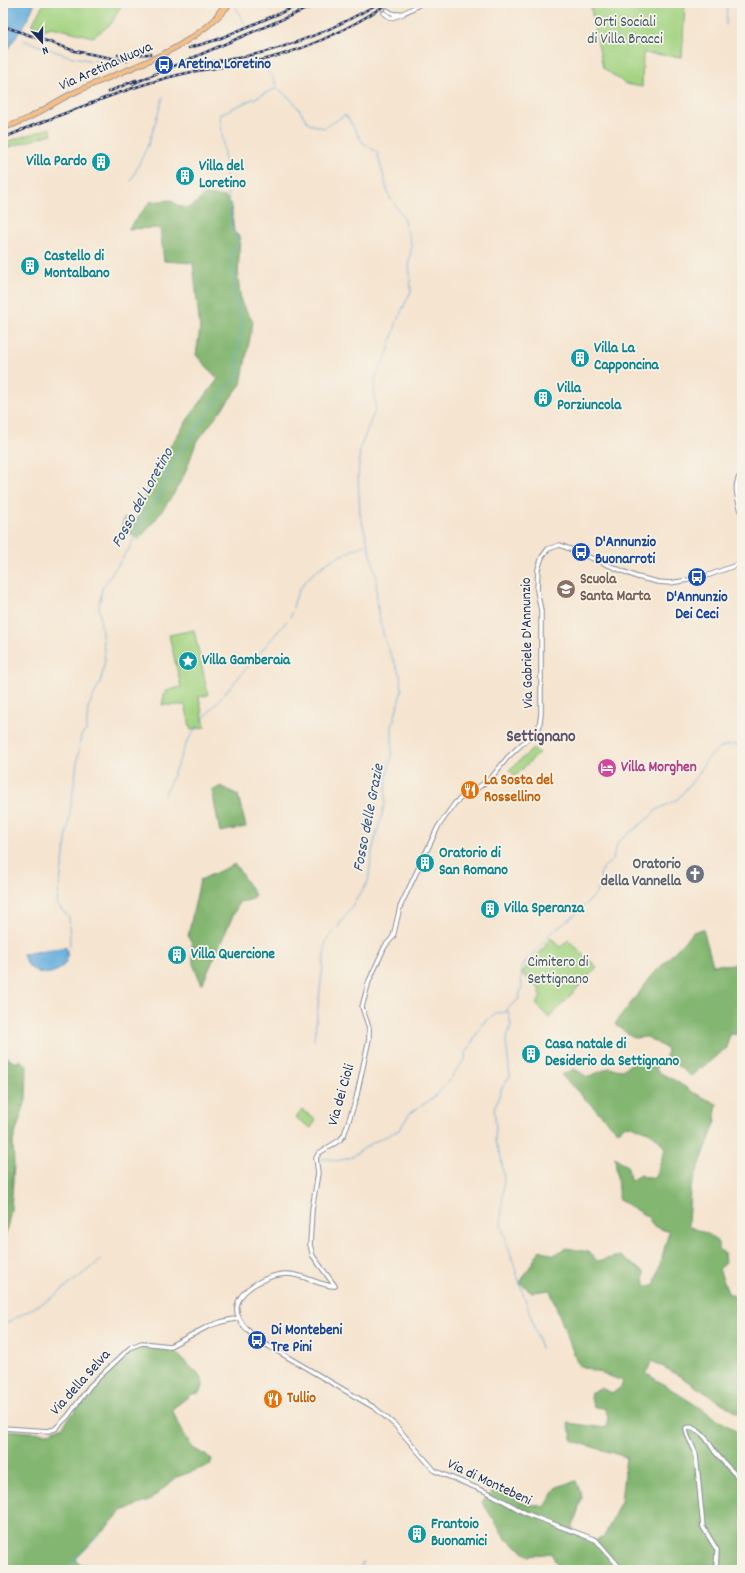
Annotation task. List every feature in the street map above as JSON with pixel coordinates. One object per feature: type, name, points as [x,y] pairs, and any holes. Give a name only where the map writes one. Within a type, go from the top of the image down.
[{"type":"main road","name":"Via Aretina Nuova","points":[[214,20],[226,3]]},
{"type":"main road","name":"Via Aretina Nuova","points":[[3,128],[28,120],[65,98],[132,69],[186,43],[214,20],[231,3]]},
{"type":"street","points":[[406,12],[401,14],[392,14],[385,11],[391,18],[398,17],[422,3]]},
{"type":"street","points":[[742,474],[736,485],[742,514]]},
{"type":"street","name":"Via Gabriele D'Annunzio","points":[[427,852],[438,827],[455,803],[467,793],[472,792],[491,778],[513,752],[539,728],[541,707],[542,618],[537,584],[542,557],[548,549],[560,545],[637,577],[670,583],[701,578],[742,564]]},
{"type":"street","name":"Via dei Cioli","points":[[240,1318],[237,1306],[244,1294],[259,1281],[272,1275],[287,1274],[336,1286],[313,1256],[310,1245],[312,1210],[318,1173],[316,1158],[319,1153],[340,1140],[351,1118],[369,1032],[363,1015],[363,998],[385,946],[393,937],[400,907],[415,873],[427,852]]},
{"type":"street","name":"Via della Selva","points":[[3,1428],[48,1431],[55,1429],[68,1416],[90,1386],[131,1347],[142,1343],[170,1346],[213,1324],[240,1318]]},
{"type":"street","name":"Via di Montebeni","points":[[240,1318],[248,1331],[260,1341],[381,1412],[395,1425],[435,1471],[489,1493],[516,1509],[557,1527],[596,1540],[622,1570]]},
{"type":"street","points":[[716,1570],[717,1550],[703,1527],[696,1455],[693,1444],[686,1433],[686,1428],[691,1427],[706,1436],[715,1452],[732,1472],[742,1480]]},
{"type":"green space","points":[[44,3],[119,3],[121,6],[111,24],[93,37],[52,27],[42,30],[31,26]]},
{"type":"green space","name":"Orti Sociali di Villa Bracci","points":[[609,3],[685,3],[682,57],[643,53],[642,87],[626,84],[603,68],[590,4],[609,5]]},
{"type":"green space","points":[[50,128],[52,134],[3,149],[3,143]]},
{"type":"green space","points":[[204,195],[226,197],[231,204],[234,232],[240,237],[238,277],[241,302],[253,322],[241,384],[196,443],[185,473],[173,495],[156,519],[139,539],[121,528],[124,518],[138,519],[151,476],[188,419],[218,379],[196,355],[200,329],[193,263],[164,261],[160,228],[128,229],[150,202],[171,200],[185,208],[192,206]]},
{"type":"green space","name":"Villa Gamberaia","points":[[194,630],[208,695],[199,697],[205,727],[191,730],[185,705],[162,705],[165,691],[181,687],[169,635]]},
{"type":"green space","points":[[534,748],[539,753],[515,776],[509,770]]},
{"type":"green space","points":[[221,786],[238,795],[246,827],[220,832],[212,791]]},
{"type":"green space","points":[[235,864],[255,895],[250,900],[239,902],[202,985],[193,964],[192,943],[188,936],[200,880]]},
{"type":"green space","points":[[703,929],[713,965],[742,964],[742,1035],[729,1034],[727,1048],[691,1076],[666,1057],[667,1049],[647,1037],[633,1038],[615,1024],[651,977],[693,932]]},
{"type":"green space","name":"Cimitero di Settignano","points":[[551,938],[561,947],[568,940],[597,967],[549,1018],[536,1004],[541,997],[538,994],[541,990],[521,973],[546,946],[545,944]]},
{"type":"green space","points":[[3,1054],[15,1063],[20,1060],[27,1066],[26,1100],[13,1141],[14,1165],[11,1211],[3,1246]]},
{"type":"green space","points":[[640,1058],[655,1061],[657,1071],[694,1093],[717,1104],[715,1116],[716,1121],[690,1190],[688,1226],[708,1234],[716,1240],[719,1249],[724,1253],[725,1264],[719,1269],[728,1293],[742,1300],[742,1416],[673,1372],[652,1361],[646,1373],[742,1435],[742,1570],[560,1570],[551,1553],[530,1556],[506,1539],[482,1502],[493,1491],[505,1491],[519,1502],[545,1507],[557,1487],[576,1481],[582,1497],[571,1533],[595,1541],[604,1537],[621,1501],[626,1457],[573,1441],[568,1423],[606,1428],[608,1416],[604,1408],[593,1407],[590,1393],[600,1388],[613,1393],[621,1387],[623,1381],[578,1365],[550,1290],[532,1292],[520,1283],[540,1250],[554,1255],[566,1248],[589,1252],[597,1261],[620,1256],[644,1272],[645,1286],[654,1286],[669,1232],[653,1226],[648,1217],[619,1200],[615,1157],[628,1167],[630,1181],[640,1175],[648,1178],[655,1178],[665,1149],[654,1135],[644,1130],[626,1125],[617,1131],[561,1075],[575,1069],[587,1077],[609,1068],[622,1070]]},
{"type":"green space","points":[[302,1110],[316,1120],[311,1128],[296,1118]]},
{"type":"green space","points":[[142,1345],[172,1349],[202,1378],[203,1385],[199,1393],[192,1394],[172,1409],[178,1424],[193,1448],[212,1459],[210,1465],[177,1477],[149,1501],[122,1511],[76,1559],[80,1564],[96,1567],[99,1570],[3,1570],[3,1430],[47,1433],[63,1426],[102,1377],[129,1352]]},
{"type":"water","points":[[3,3],[35,3],[26,22],[3,56]]},
{"type":"water","points":[[66,947],[67,956],[64,964],[58,970],[51,973],[34,971],[28,964],[23,954]]},
{"type":"waterway","points":[[726,25],[727,3]]},
{"type":"waterway","points":[[236,8],[245,24]]},
{"type":"waterway","points":[[23,40],[68,56],[99,62]]},
{"type":"waterway","name":"Fosso delle Grazie","points":[[265,68],[274,79],[277,88],[294,102],[309,124],[324,128],[345,115],[363,143],[377,152],[389,196],[402,215],[412,246],[409,260],[411,291],[397,321],[388,352],[375,379],[374,395],[376,408],[360,448],[358,477],[360,514],[376,574],[377,603],[381,626],[387,646],[400,675],[402,689],[392,727],[392,755],[387,774],[385,803],[372,851],[368,882],[336,930],[326,940],[314,1040]]},
{"type":"waterway","name":"Fosso del Loretino","points":[[70,946],[69,918],[57,904],[81,735],[86,731],[88,708],[101,680],[105,660],[99,607],[102,588],[130,547],[143,516],[156,502],[177,455],[214,404],[219,400],[229,385],[236,380],[238,375],[237,356],[242,325],[239,309],[234,299],[234,280],[230,257],[239,240],[232,230],[220,114],[277,88]]},
{"type":"waterway","points":[[131,181],[149,143],[163,97]]},
{"type":"waterway","points":[[293,608],[297,595],[303,584],[311,575],[332,560],[367,544]]},
{"type":"waterway","points":[[290,617],[292,613]]},
{"type":"waterway","points":[[202,720],[287,621]]},
{"type":"waterway","points":[[165,794],[187,742],[198,725]]},
{"type":"waterway","points":[[318,1159],[330,1159],[336,1161],[350,1158],[372,1143],[399,1130],[410,1113],[433,1098],[447,1083],[465,1059],[466,1053],[483,1023],[496,1013],[506,1012],[508,1008],[518,1000],[522,987],[521,969],[524,964],[550,934],[575,915],[595,895],[602,882],[600,874],[602,868],[612,861],[618,842],[650,817],[655,811],[678,799],[699,773],[706,760],[717,750],[727,745],[742,745]]},
{"type":"waterway","points":[[508,1011],[511,1025],[506,1041],[510,1076],[502,1088],[494,1109],[496,1126],[495,1141],[501,1157],[504,1179],[501,1225],[541,1348]]},
{"type":"waterway","points":[[3,1325],[53,1297],[101,1260]]},
{"type":"waterway","points":[[65,1570],[100,1534]]},
{"type":"waterway","points":[[359,1570],[363,1562]]},
{"type":"tunnel","points":[[377,3],[384,13]]},
{"type":"tunnel","points":[[382,3],[387,10]]},
{"type":"railway","points":[[189,48],[216,40],[304,3]]},
{"type":"railway","points":[[132,84],[320,3]]},
{"type":"railway","points":[[186,64],[237,58],[286,46],[334,27],[379,3]]},
{"type":"railway","points":[[21,130],[118,93],[158,80],[196,71],[250,63],[305,47],[356,23],[388,3]]},
{"type":"railway","points":[[3,26],[75,51],[127,61]]},
{"type":"railway","points":[[118,55],[151,54]]},
{"type":"railway","points":[[108,92],[136,80]]},
{"type":"railway","points":[[3,138],[25,129]]},
{"type":"place","name":"Aretina Loretino","points":[[164,65]]},
{"type":"place","name":"Villa Pardo","points":[[101,162]]},
{"type":"place","name":"Villa del Loretino","points":[[185,176]]},
{"type":"place","name":"Castello di Montalbano","points":[[30,266]]},
{"type":"place","name":"Villa La Capponcina","points":[[580,358]]},
{"type":"place","name":"Villa Porziuncola","points":[[543,398]]},
{"type":"place","name":"D'Annunzio Buonarroti","points":[[581,552]]},
{"type":"place","name":"D'Annunzio Dei Ceci","points":[[697,577]]},
{"type":"place","name":"Scuola Santa Marta","points":[[566,589]]},
{"type":"place","name":"Villa Gamberaia","points":[[188,661]]},
{"type":"place","name":"Villa Morghen","points":[[607,768]]},
{"type":"place","name":"La Sosta del Rossellino","points":[[470,790]]},
{"type":"place","name":"Oratorio di San Romano","points":[[425,863]]},
{"type":"place","name":"Oratorio della Vannella","points":[[695,874]]},
{"type":"place","name":"Villa Speranza","points":[[490,909]]},
{"type":"place","name":"Villa Quercione","points":[[177,955]]},
{"type":"place","name":"Casa natale di Desiderio da Settignano","points":[[531,1054]]},
{"type":"place","name":"Di Montebeni Tre Pini","points":[[257,1340]]},
{"type":"place","name":"Tullio","points":[[273,1399]]},
{"type":"place","name":"Frantoio Buonamici","points":[[417,1534]]},
{"type":"district","name":"Settignano","points":[[541,738]]}]
